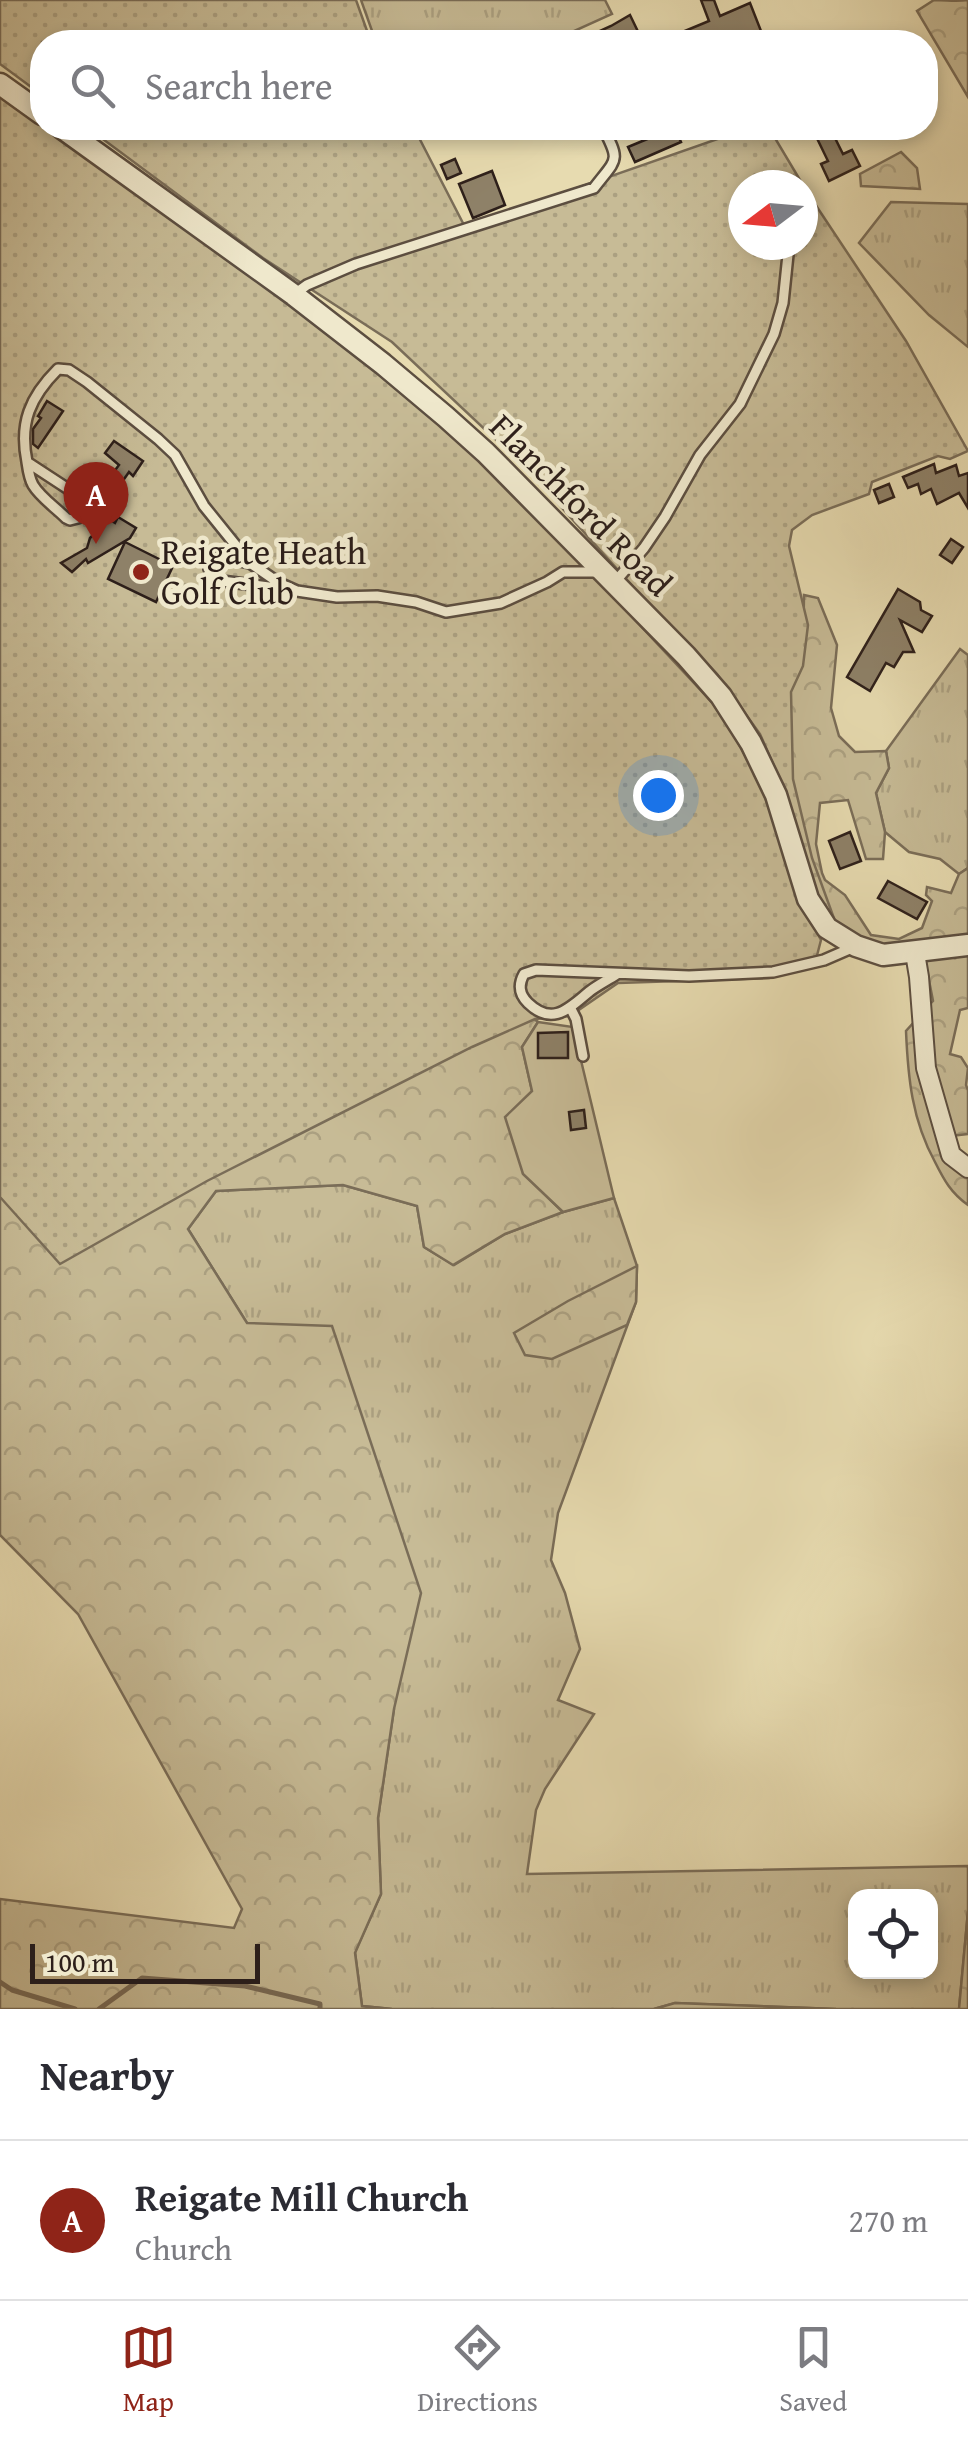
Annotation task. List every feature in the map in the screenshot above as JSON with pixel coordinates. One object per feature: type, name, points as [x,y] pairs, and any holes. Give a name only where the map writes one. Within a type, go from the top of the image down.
[{"type":"street","points":[[0,84],[30,105]]},
{"type":"street","name":"Flanchford Road","points":[[79,140],[384,364],[486,453],[609,577],[721,696],[751,743],[776,795],[808,900],[828,928],[856,946]]},
{"type":"street","points":[[856,946],[883,955],[968,945]]},
{"type":"street","points":[[914,952],[926,1068],[951,1155],[968,1168]]},
{"type":"lane","points":[[294,295],[356,264],[594,188],[614,159],[616,152],[610,140]]},
{"type":"lane","points":[[250,563],[220,557],[208,569],[222,581],[337,597],[377,596],[446,612],[501,603],[563,572],[609,577],[644,548],[700,455],[740,404],[774,334],[787,260]]},
{"type":"lane","points":[[27,462],[82,498],[85,505],[78,518],[66,518],[35,487],[27,462],[22,438],[40,387],[58,370],[68,370],[175,455],[204,506],[250,563],[297,591]]},
{"type":"lane","points":[[563,572],[572,542]]},
{"type":"lane","points":[[617,974],[571,1008],[550,1014],[538,1011],[521,995],[520,980],[524,974],[544,970],[689,976],[772,972],[824,960],[856,946]]},
{"type":"lane","points":[[571,1008],[583,1056]]},
{"type":"green space","points":[[0,0],[356,0],[367,30],[30,30],[30,86],[0,64]]},
{"type":"green space","points":[[361,0],[605,0],[612,14],[577,30],[372,30]]},
{"type":"green space","points":[[934,0],[968,0],[968,97],[938,46],[938,30],[928,30],[917,11]]},
{"type":"green space","points":[[0,97],[30,117],[30,140],[63,140],[112,173],[329,334],[459,439],[527,504],[720,711],[759,780],[803,907],[821,940],[814,967],[769,978],[618,983],[570,1016],[535,1019],[472,1047],[207,1181],[60,1264],[0,1197]]},
{"type":"green space","points":[[104,140],[420,140],[465,227],[715,140],[776,140],[794,170],[728,170],[728,260],[818,260],[818,209],[906,341],[968,451],[950,459],[938,456],[872,482],[869,494],[812,515],[792,530],[789,546],[808,625],[803,666],[791,692],[793,779],[812,858],[836,924],[815,899],[781,782],[760,734],[717,674],[526,468],[392,342],[263,258]]},
{"type":"green space","points":[[901,152],[917,168],[920,189],[861,186],[860,174]]},
{"type":"green space","points":[[891,202],[968,204],[968,347],[929,315],[859,243]]},
{"type":"green space","points":[[804,595],[818,598],[837,645],[831,708],[839,736],[855,752],[886,751],[889,768],[876,793],[885,832],[883,859],[866,859],[848,800],[820,803],[816,844],[825,880],[845,895],[871,935],[899,939],[922,928],[932,901],[926,895],[927,887],[951,893],[959,874],[968,868],[968,1008],[960,1010],[950,1054],[961,1057],[968,1068],[968,1134],[942,1137],[948,1163],[968,1178],[968,1205],[952,1191],[938,1169],[921,1130],[913,1098],[906,1031],[933,1001],[926,965],[917,945],[867,945],[457,683],[656,645],[692,654],[803,655]]},
{"type":"green space","points":[[960,649],[968,655],[968,868],[959,874],[940,859],[909,852],[885,832],[876,793],[889,768],[886,751]]},
{"type":"green space","points":[[511,998],[538,1022],[522,1047],[532,1091],[523,1173],[563,1212],[505,1234],[453,1265],[424,1247],[417,1206],[343,1185],[216,1191],[188,1229],[247,1323],[332,1326],[421,1593],[394,1709],[378,1818],[381,1894],[355,1953],[362,2006],[392,2009],[0,2009],[0,1899],[234,1928],[242,1909],[78,1614],[0,1535],[0,1094]]},
{"type":"green space","points":[[538,1022],[573,1027],[614,1198],[563,1212],[523,1174],[505,1117],[532,1091],[522,1047]]},
{"type":"green space","points":[[343,1185],[417,1206],[424,1247],[454,1265],[505,1234],[614,1198],[637,1266],[636,1302],[558,1513],[551,1560],[565,1593],[580,1649],[558,1700],[594,1714],[545,1789],[536,1810],[527,1874],[968,1866],[959,2009],[675,2003],[654,2009],[362,2006],[355,1952],[381,1894],[378,1818],[394,1709],[247,1323],[188,1229],[216,1191]]},
{"type":"green space","points":[[637,1266],[636,1302],[627,1325],[552,1359],[525,1355],[514,1333]]},
{"type":"green space","points":[[968,1911],[968,2009],[959,2009]]},
{"type":"green space","points":[[675,2003],[836,2009],[654,2009]]},
{"type":"building","points":[[701,0],[714,0],[720,16],[750,3],[761,30],[687,30],[709,21]]},
{"type":"building","points":[[630,15],[637,30],[602,30]]},
{"type":"building","points":[[645,140],[681,142],[635,162],[628,147]]},
{"type":"building","points":[[818,140],[836,140],[843,154],[852,150],[860,166],[829,181],[821,164],[828,161]]},
{"type":"building","points":[[455,159],[461,173],[447,179],[441,165]]},
{"type":"building","points":[[492,171],[505,205],[473,218],[459,184]]},
{"type":"building","points":[[47,401],[63,411],[38,448],[33,444],[33,429]]},
{"type":"building","points":[[114,441],[143,461],[133,476],[129,472],[115,492],[104,485],[119,465],[105,453]]},
{"type":"building","points":[[934,464],[936,473],[956,465],[959,476],[968,473],[968,508],[959,493],[937,504],[931,489],[921,494],[918,484],[908,488],[903,477]]},
{"type":"building","points":[[889,484],[894,497],[879,503],[874,490]]},
{"type":"building","points":[[118,517],[136,528],[130,538],[88,563],[86,559],[72,572],[61,563],[87,548],[90,538],[109,519],[115,523]]},
{"type":"building","points":[[951,539],[963,547],[952,563],[940,555]]},
{"type":"building","name":"Reigate Heath Golf Club","points":[[125,542],[173,566],[156,602],[108,579]]},
{"type":"building","points":[[898,589],[920,602],[921,610],[932,616],[922,632],[900,620],[914,652],[903,652],[894,667],[886,663],[870,691],[847,677]]},
{"type":"building","points":[[850,832],[861,861],[840,869],[829,841]]},
{"type":"building","points":[[888,881],[927,902],[917,919],[878,898]]},
{"type":"building","points":[[568,1032],[568,1058],[538,1058],[538,1033]]},
{"type":"building","points":[[584,1110],[586,1128],[571,1130],[569,1112]]},
{"type":"waterway","points":[[99,2009],[142,1978],[245,1986],[320,2004],[320,2009]]},
{"type":"waterway","points":[[0,1982],[12,1990],[75,2009]]},
{"type":"place","name":"Reigate Mill Church","points":[[96,544]]},
{"type":"place","name":"Reigate Heath Golf Club","points":[[141,572]]}]
